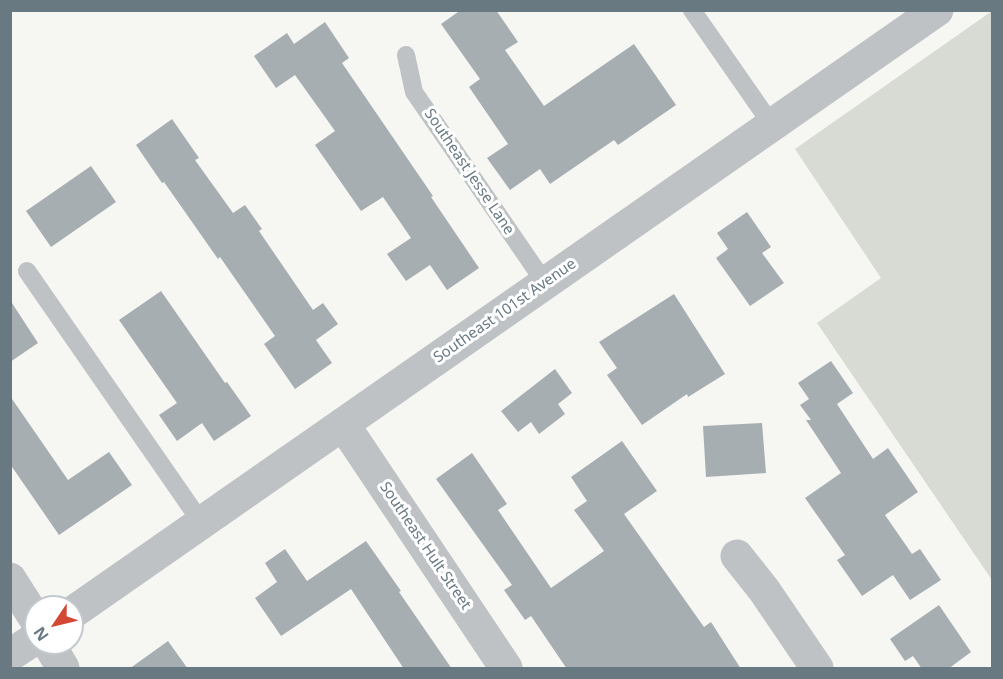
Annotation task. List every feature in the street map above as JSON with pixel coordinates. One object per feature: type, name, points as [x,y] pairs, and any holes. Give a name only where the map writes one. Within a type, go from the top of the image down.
[{"type":"street","name":"Southeast 101st Avenue","points":[[84,605],[937,10]]},
{"type":"street","name":"Southeast Hult Street","points":[[343,424],[506,669]]},
{"type":"street","points":[[737,556],[764,590],[817,669]]},
{"type":"street","points":[[10,579],[24,601]]},
{"type":"street","points":[[10,656],[24,646]]},
{"type":"street","points":[[55,655],[63,669]]},
{"type":"lane","points":[[692,10],[772,125]]},
{"type":"lane","name":"Southeast Jesse Lane","points":[[406,54],[414,92],[545,284]]},
{"type":"lane","points":[[27,271],[201,522]]},
{"type":"shaded area","points":[[992,11],[992,580],[817,323],[881,278],[795,149]]},
{"type":"building","points":[[461,10],[496,10],[518,42],[505,50],[544,106],[634,44],[676,105],[618,145],[614,140],[550,184],[540,169],[510,190],[487,158],[508,144],[469,87],[480,79],[441,24]]},
{"type":"building","points":[[325,22],[349,58],[342,63],[479,268],[447,290],[430,265],[406,281],[387,254],[411,238],[383,197],[361,211],[315,145],[335,131],[295,75],[276,88],[254,56],[287,33],[294,44]]},
{"type":"building","points":[[172,119],[199,158],[195,160],[233,213],[245,205],[262,229],[259,231],[313,310],[323,303],[338,324],[316,340],[332,363],[295,389],[264,344],[275,336],[220,257],[218,259],[136,145]]},
{"type":"building","points":[[91,166],[116,202],[51,247],[26,211]]},
{"type":"building","points":[[747,212],[771,247],[762,253],[784,283],[750,306],[716,258],[728,249],[717,233]]},
{"type":"building","points":[[161,291],[225,383],[227,382],[251,416],[214,441],[202,423],[177,441],[159,415],[177,403],[119,320]]},
{"type":"building","points":[[674,294],[725,374],[688,397],[687,394],[642,425],[607,375],[617,368],[599,342]]},
{"type":"building","points":[[10,300],[38,343],[10,362]]},
{"type":"building","points":[[831,361],[853,393],[837,404],[873,459],[888,448],[918,492],[885,515],[912,554],[920,549],[941,580],[910,600],[893,575],[862,596],[837,560],[845,555],[805,498],[841,473],[806,420],[811,420],[800,405],[809,399],[798,383]]},
{"type":"building","points":[[555,369],[572,393],[558,404],[565,414],[539,434],[531,422],[518,432],[501,411]]},
{"type":"building","points":[[10,396],[68,480],[109,452],[132,485],[59,535],[10,464]]},
{"type":"building","points":[[762,423],[766,473],[706,477],[703,426]]},
{"type":"building","points":[[622,441],[657,491],[624,514],[704,627],[711,622],[741,669],[567,669],[531,616],[525,620],[504,590],[512,585],[436,479],[472,453],[507,504],[498,510],[551,588],[604,551],[574,510],[587,501],[571,477]]},
{"type":"building","points":[[366,541],[452,669],[404,669],[351,589],[281,636],[255,598],[277,582],[265,563],[285,549],[307,581]]},
{"type":"building","points":[[939,605],[971,652],[948,669],[922,669],[913,656],[905,661],[890,639]]},
{"type":"building","points":[[168,641],[188,669],[129,669]]}]
